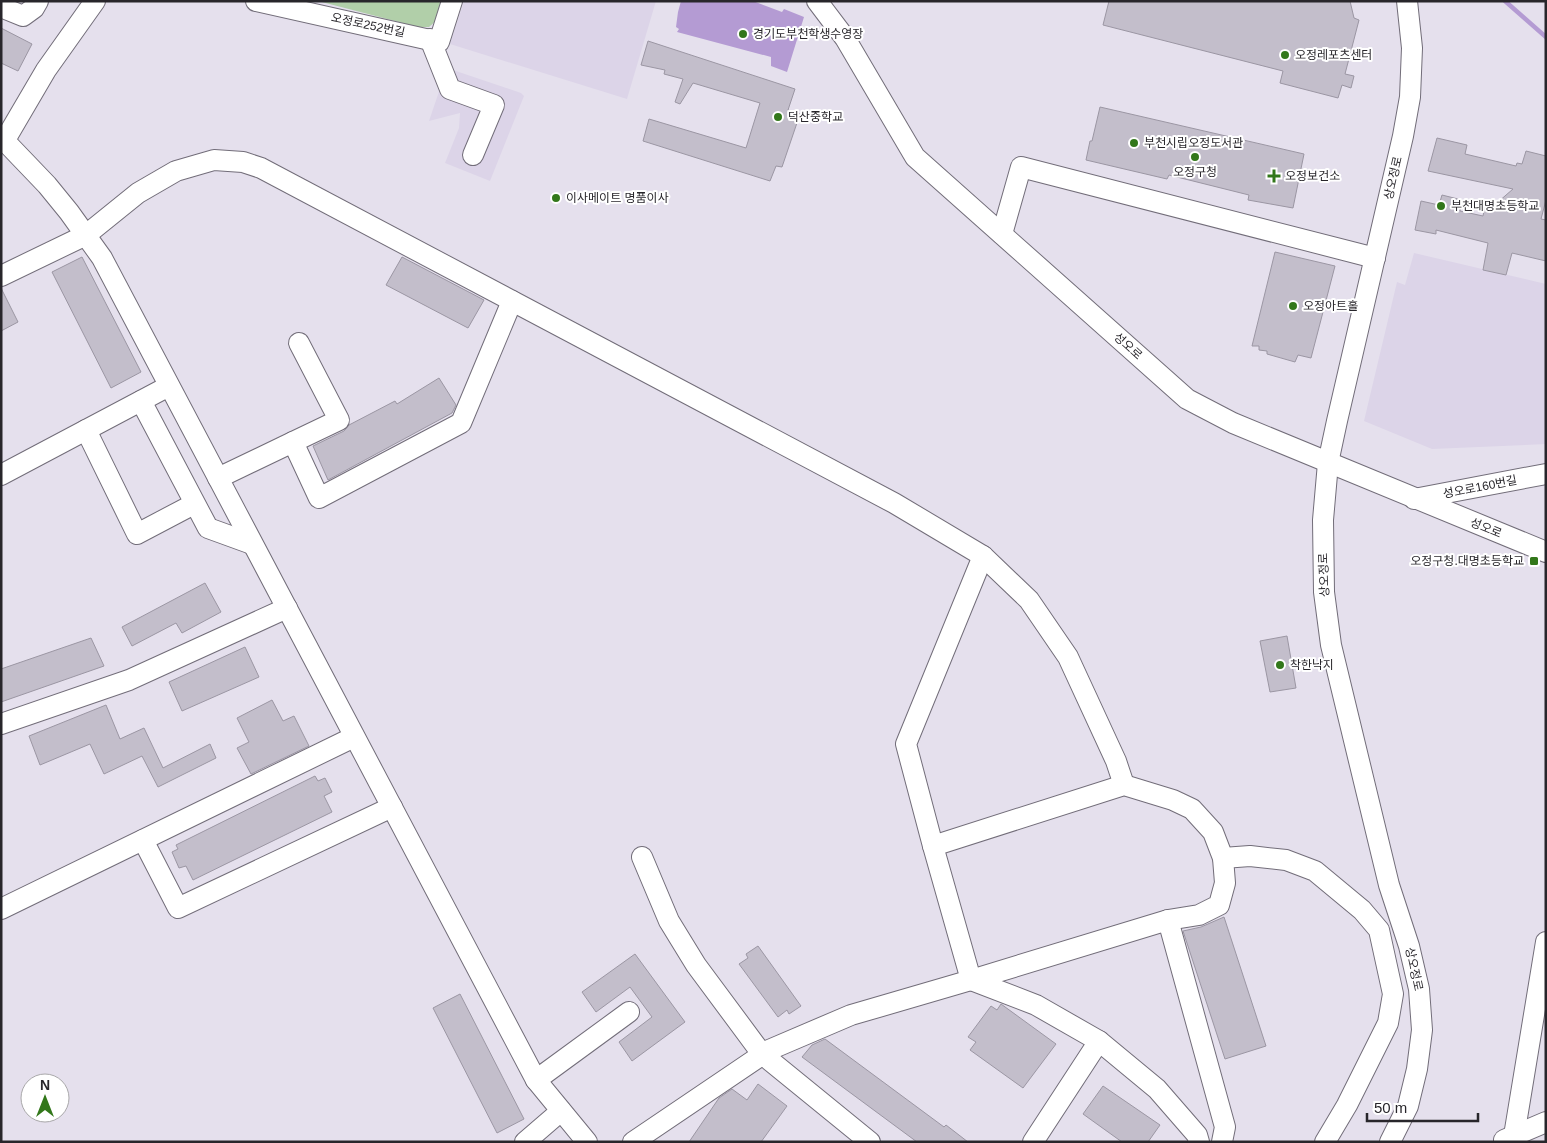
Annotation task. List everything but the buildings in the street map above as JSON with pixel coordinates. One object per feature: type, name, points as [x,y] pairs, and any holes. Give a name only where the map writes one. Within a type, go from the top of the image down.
[{"type":"street","points":[[1,7],[23,16],[34,8],[38,1]]},
{"type":"street","points":[[95,1],[46,70],[3,139],[48,185],[102,258],[536,1080],[587,1142]]},
{"type":"street","name":"오정로252번길","points":[[256,1],[430,39]]},
{"type":"street","points":[[430,39],[439,42],[452,1]]},
{"type":"street","name":"성오로","points":[[816,1],[845,38],[915,157],[1187,399],[1233,423],[1546,552]]},
{"type":"street","name":"상오정로","points":[[1390,1142],[1408,1106],[1417,1069],[1422,1030],[1418,989],[1410,946],[1389,885],[1331,646],[1324,592],[1323,520],[1328,463],[1403,136],[1410,96],[1412,48],[1406,1]]},
{"type":"street","points":[[430,39],[450,89],[494,105],[474,155]]},
{"type":"street","points":[[1,276],[86,235],[138,193],[176,171],[214,160],[243,162],[262,168],[894,502],[983,556],[1029,600],[1068,657],[1116,761],[1124,785]]},
{"type":"street","points":[[1002,234],[1021,167],[1375,258]]},
{"type":"street","points":[[293,442],[319,498],[461,424],[512,301]]},
{"type":"street","points":[[218,478],[339,420],[299,343]]},
{"type":"street","points":[[1,475],[169,386]]},
{"type":"street","points":[[141,400],[208,528],[252,544]]},
{"type":"street","points":[[86,430],[137,534],[194,504]]},
{"type":"street","name":"성오로160번길","points":[[1414,499],[1546,474]]},
{"type":"street","points":[[971,980],[906,744],[983,556]]},
{"type":"street","points":[[1,724],[130,680],[287,608]]},
{"type":"street","points":[[1,909],[354,737]]},
{"type":"street","points":[[633,1142],[769,1050],[851,1015],[1168,920],[1199,915],[1219,905],[1225,883],[1223,858],[1213,832],[1192,810],[1173,800],[1124,785],[933,846]]},
{"type":"street","points":[[144,840],[178,908],[392,807]]},
{"type":"street","points":[[1223,858],[1250,856],[1286,860],[1315,871],[1362,910],[1379,930],[1393,994],[1388,1023],[1347,1105],[1325,1142]]},
{"type":"street","points":[[642,857],[669,921],[696,965],[762,1054],[870,1142]]},
{"type":"street","points":[[1168,920],[1225,1127],[1222,1142]]},
{"type":"street","points":[[1509,1140],[1546,942]]},
{"type":"street","points":[[971,980],[1036,1005],[1099,1041],[1156,1089],[1197,1135],[1199,1142]]},
{"type":"street","points":[[536,1080],[629,1012]]},
{"type":"street","points":[[1033,1142],[1099,1041]]},
{"type":"street","points":[[525,1142],[561,1111]]},
{"type":"street","points":[[1509,1140],[1546,1122]]},
{"type":"shaded area","points":[[464,1],[656,1],[627,99],[450,44]]},
{"type":"shaded area","name":"경기도부천학생수영장","points":[[681,1],[753,1],[782,12],[784,9],[804,17],[787,72],[771,66],[771,57],[677,32],[679,29],[676,27]]},
{"type":"shaded area","points":[[447,68],[521,93],[524,96],[490,181],[445,163],[459,128],[460,113],[429,121]]},
{"type":"shaded area","points":[[1414,253],[1546,284],[1546,444],[1432,449],[1364,421],[1397,282],[1405,285]]},
{"type":"green space","points":[[318,1],[443,1],[437,20],[429,27],[418,27]]},
{"type":"waterway","points":[[1505,1],[1546,37]]},
{"type":"place","name":"경기도부천학생수영장","points":[[743,34]]},
{"type":"place","name":"오정레포츠센터","points":[[1285,55]]},
{"type":"place","name":"덕산중학교","points":[[778,117]]},
{"type":"place","name":"부천시립오정도서관","points":[[1134,143]]},
{"type":"place","name":"오정구청","points":[[1195,157]]},
{"type":"place","name":"오정보건소","points":[[1274,176]]},
{"type":"place","name":"이사메이트 명품이사","points":[[556,198]]},
{"type":"place","name":"부천대명초등학교","points":[[1441,206]]},
{"type":"place","name":"오정아트홀","points":[[1293,306]]},
{"type":"place","name":"오정구청.대명초등학교","points":[[1534,561]]},
{"type":"place","name":"착한낙지","points":[[1280,665]]}]
